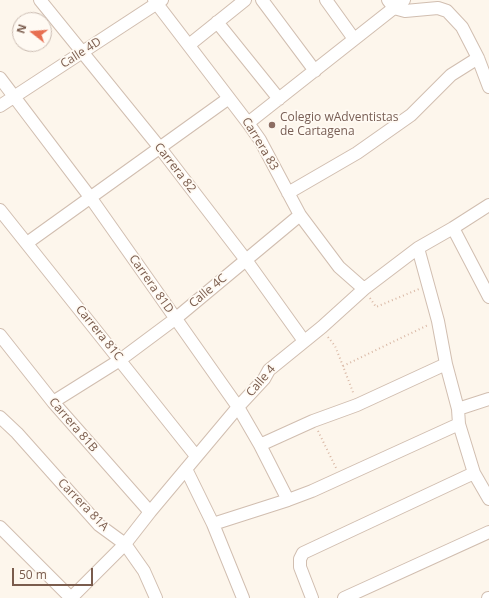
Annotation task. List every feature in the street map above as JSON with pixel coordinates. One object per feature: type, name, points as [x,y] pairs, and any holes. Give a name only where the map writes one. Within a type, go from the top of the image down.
[{"type":"street","name":"Carrera 82","points":[[40,0],[160,148],[246,260],[304,341]]},
{"type":"street","points":[[189,45],[245,0]]},
{"type":"street","points":[[262,0],[315,71]]},
{"type":"street","points":[[326,0],[354,39]]},
{"type":"street","points":[[248,123],[354,39],[391,4],[404,0]]},
{"type":"street","name":"Calle 4D","points":[[0,106],[158,1]]},
{"type":"street","name":"Carrera 83","points":[[158,1],[260,140],[300,215],[339,267],[364,289]]},
{"type":"street","points":[[391,4],[405,11],[438,8],[447,11],[462,27],[478,58],[489,87]]},
{"type":"street","points":[[217,22],[279,99]]},
{"type":"street","points":[[288,193],[357,153],[411,114],[451,75],[478,58]]},
{"type":"street","name":"Carrera 81D","points":[[0,78],[90,197],[238,408],[288,500]]},
{"type":"street","points":[[27,243],[229,98]]},
{"type":"street","name":"Calle 4","points":[[71,598],[125,544],[196,456],[264,379],[268,370],[322,327],[364,289],[418,248],[488,207]]},
{"type":"street","name":"Carrera 81C","points":[[0,210],[196,456]]},
{"type":"street","name":"Calle 4C","points":[[53,402],[120,360],[175,319],[300,215]]},
{"type":"street","points":[[453,228],[489,297]]},
{"type":"street","points":[[418,248],[438,321],[446,364],[458,409],[459,424],[474,473],[489,498]]},
{"type":"street","name":"Carrera 81B","points":[[0,335],[53,402],[150,512]]},
{"type":"street","points":[[260,446],[313,421],[357,405],[446,364]]},
{"type":"street","points":[[458,409],[489,399]]},
{"type":"street","name":"Carrera 81A","points":[[0,417],[99,525],[125,544],[144,571],[156,598]]},
{"type":"street","points":[[213,524],[288,500],[341,478],[459,424]]},
{"type":"street","points":[[186,469],[213,524],[243,598]]},
{"type":"street","points":[[312,598],[300,567],[300,558],[303,553],[474,473]]},
{"type":"street","points":[[0,526],[71,598]]},
{"type":"street","points":[[344,598],[489,532]]},
{"type":"path","points":[[364,289],[376,307],[429,284]]},
{"type":"path","points":[[343,366],[438,321]]},
{"type":"path","points":[[322,327],[334,346],[343,366],[357,405]]},
{"type":"path","points":[[313,421],[341,478]]},
{"type":"place","name":"Colegio wAdventistas de Cartagena","points":[[272,125]]}]
